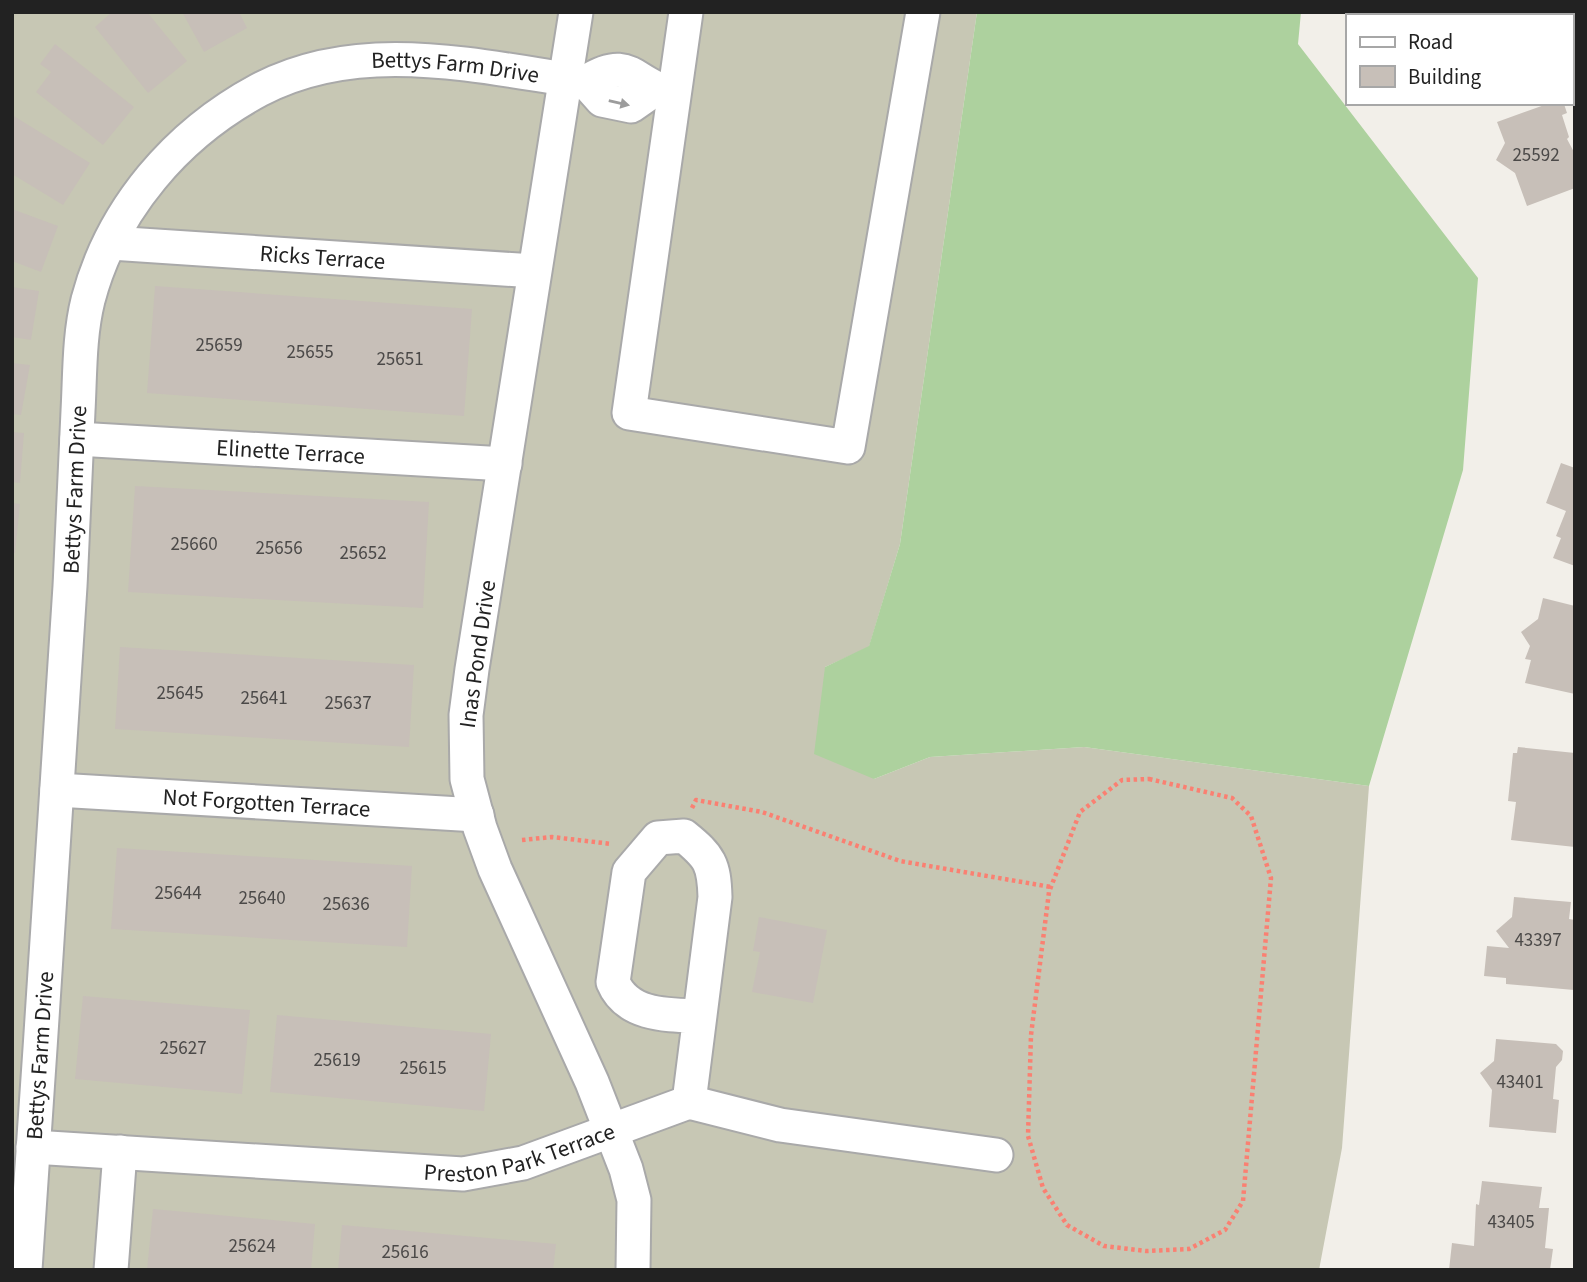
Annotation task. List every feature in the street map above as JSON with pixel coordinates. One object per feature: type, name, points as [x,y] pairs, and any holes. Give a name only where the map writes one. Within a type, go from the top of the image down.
[{"type":"street","name":"Inas Pond Drive","points":[[576,12],[576,80],[534,271],[466,715],[467,779],[495,869],[611,1131],[634,1200],[633,1270]]},
{"type":"street","points":[[686,12],[663,91],[629,413],[848,447],[923,12]]},
{"type":"street","name":"Bettys Farm Drive","points":[[25,1270],[57,790],[80,355],[88,301],[111,243],[144,186],[172,152],[215,116],[261,89],[303,71],[337,63],[381,58],[419,60],[576,80]]},
{"type":"street","points":[[576,80],[605,70],[636,73],[663,91]]},
{"type":"street","name":"Ricks Terrace","points":[[111,243],[534,271]]},
{"type":"street","name":"Elinette Terrace","points":[[77,439],[505,464]]},
{"type":"street","name":"Not Forgotten Terrace","points":[[57,790],[477,815]]},
{"type":"street","points":[[700,1016],[660,1014],[631,1006],[619,995],[613,982],[629,872],[658,838],[684,836],[708,855],[714,875],[715,897],[700,1016],[689,1102],[779,1125],[996,1156]]},
{"type":"street","name":"Preston Park Terrace","points":[[33,1147],[463,1174],[523,1163],[689,1102]]},
{"type":"street","points":[[111,1270],[120,1152]]},
{"type":"path","points":[[1149,779],[1201,789],[1232,798],[1251,816],[1271,878],[1243,1201],[1225,1230],[1189,1249],[1146,1251],[1104,1246],[1067,1225],[1043,1188],[1028,1136],[1031,1035],[1051,887],[1080,812],[1122,780],[1149,779]]},
{"type":"path","points":[[686,819],[696,800],[762,812],[900,861],[1051,887]]},
{"type":"path","points":[[522,840],[552,838],[618,844]]},
{"type":"shaded area","points":[[12,12],[977,12],[900,544],[869,647],[825,667],[874,779],[930,757],[1084,747],[1369,786],[1342,1148],[1319,1270],[12,1270]]},
{"type":"green space","points":[[977,12],[1301,12],[1298,44],[1478,278],[1463,470],[1369,786],[1084,747],[930,757],[874,779],[814,754],[825,667],[869,646],[900,544]]},
{"type":"building","points":[[112,12],[147,12],[187,61],[148,93],[95,27]]},
{"type":"building","points":[[182,12],[239,12],[247,28],[204,52]]},
{"type":"building","points":[[1538,12],[1538,14],[1477,14]]},
{"type":"building","points":[[55,44],[134,107],[103,145],[36,92],[51,72],[40,64]]},
{"type":"building","points":[[1544,105],[1564,105],[1567,113],[1562,115],[1569,137],[1567,139],[1575,154],[1575,188],[1527,206],[1515,173],[1496,160],[1505,143],[1497,122]]},
{"type":"building","points":[[12,115],[90,163],[63,205],[12,174]]},
{"type":"building","points":[[12,209],[58,226],[41,272],[12,261]]},
{"type":"building","points":[[155,286],[472,309],[464,416],[147,393]]},
{"type":"building","points":[[12,287],[39,291],[31,340],[12,337]]},
{"type":"building","points":[[12,363],[30,365],[21,415],[12,414]]},
{"type":"building","points":[[12,432],[24,433],[20,483],[12,482]]},
{"type":"building","points":[[1561,463],[1575,468],[1575,566],[1553,558],[1561,538],[1556,536],[1566,511],[1546,503]]},
{"type":"building","points":[[135,486],[429,502],[423,608],[128,592]]},
{"type":"building","points":[[12,503],[20,504],[15,553],[12,553]]},
{"type":"building","points":[[1543,598],[1575,606],[1575,694],[1525,683],[1531,660],[1525,659],[1530,646],[1521,632],[1538,619]]},
{"type":"building","points":[[120,647],[414,665],[409,747],[115,729]]},
{"type":"building","points":[[1518,747],[1575,753],[1575,847],[1511,840],[1516,802],[1508,801],[1513,753],[1517,753]]},
{"type":"building","points":[[117,848],[412,866],[407,947],[111,929]]},
{"type":"building","points":[[1514,897],[1571,902],[1569,919],[1575,920],[1574,990],[1506,984],[1506,978],[1484,976],[1487,946],[1509,948],[1496,931],[1512,917]]},
{"type":"building","points":[[759,917],[827,930],[813,1003],[752,992],[760,952],[753,951]]},
{"type":"building","points":[[83,996],[250,1010],[242,1094],[75,1079]]},
{"type":"building","points":[[277,1015],[491,1034],[484,1111],[270,1092]]},
{"type":"building","points":[[1496,1039],[1556,1044],[1563,1051],[1562,1060],[1556,1067],[1553,1099],[1559,1100],[1556,1133],[1489,1127],[1492,1090],[1480,1073],[1494,1061]]},
{"type":"building","points":[[1482,1181],[1542,1187],[1539,1208],[1549,1208],[1545,1248],[1553,1249],[1550,1270],[1449,1270],[1452,1243],[1474,1246],[1476,1204],[1479,1205]]},
{"type":"building","points":[[153,1209],[315,1224],[311,1270],[147,1270]]},
{"type":"building","points":[[342,1225],[556,1244],[553,1270],[338,1270]]}]
